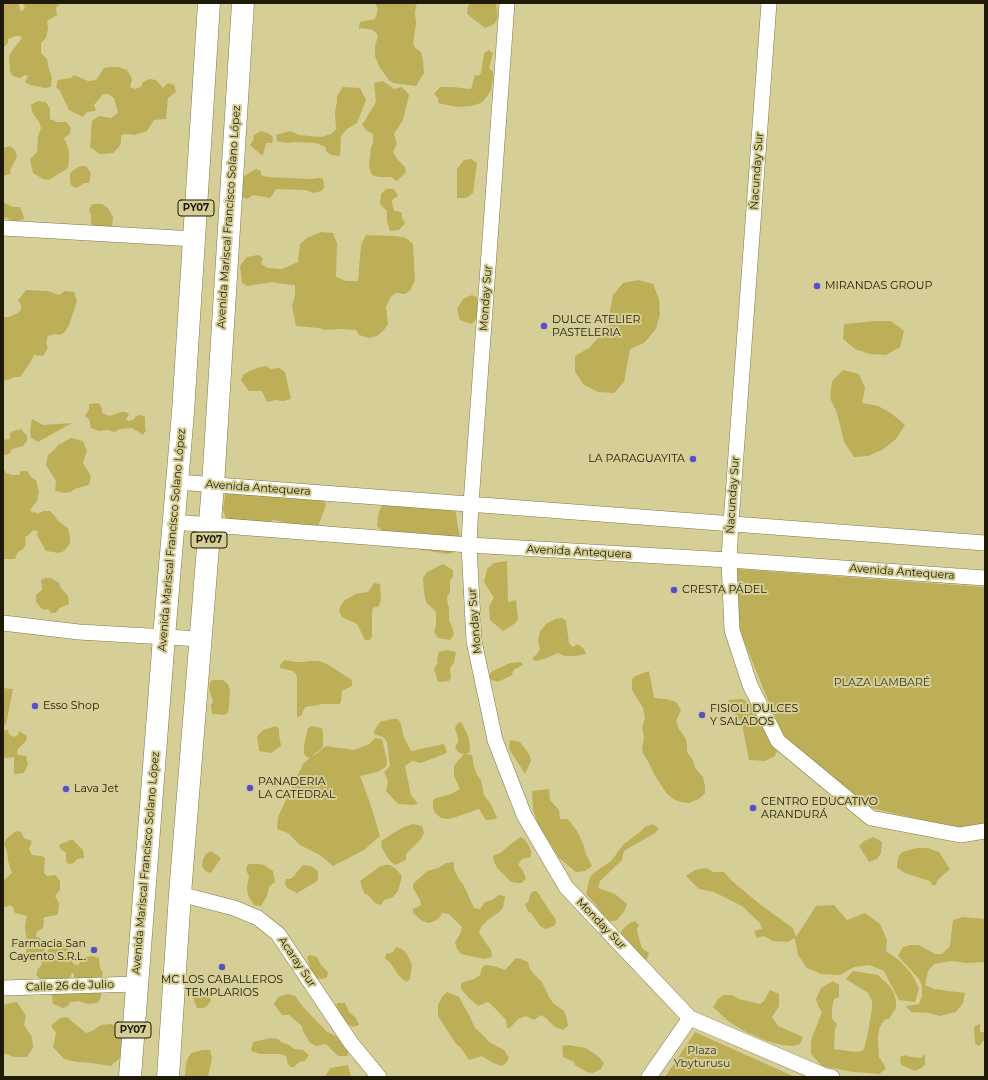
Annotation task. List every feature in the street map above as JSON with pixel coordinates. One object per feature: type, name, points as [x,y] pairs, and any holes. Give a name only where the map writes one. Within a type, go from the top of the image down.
[{"type":"main road","name":"Avenida Mariscal Francisco Solano López","points":[[130,1077],[136,984],[183,412],[209,3]]},
{"type":"main road","name":"Avenida Mariscal Francisco Solano López","points":[[168,1077],[180,894],[213,485],[243,3]]},
{"type":"street","name":"Monday Sur","points":[[507,3],[469,545],[474,641],[495,740],[524,815],[566,887],[690,1018],[822,1075],[832,1077]]},
{"type":"street","name":"Ńacunday Sur","points":[[769,3],[731,523],[729,560],[732,630],[750,685],[778,741],[871,818],[960,835],[985,831]]},
{"type":"street","points":[[3,228],[194,239]]},
{"type":"street","name":"Avenida Antequera","points":[[177,482],[985,542]]},
{"type":"street","name":"Avenida Antequera","points":[[173,522],[469,545],[729,560],[985,578]]},
{"type":"street","points":[[3,623],[79,632],[201,639]]},
{"type":"street","name":"Acaray Sur","points":[[180,894],[234,908],[258,918],[278,934],[350,1043],[379,1077]]},
{"type":"street","name":"Calle 26 de Julio","points":[[3,988],[136,984]]},
{"type":"street","points":[[649,1077],[690,1018]]},
{"type":"green space","points":[[3,3],[18,3],[21,12],[25,8],[23,3],[61,3],[56,8],[57,15],[47,21],[48,29],[46,38],[41,43],[41,53],[47,59],[52,78],[51,87],[45,88],[30,85],[25,82],[28,76],[25,75],[20,78],[13,76],[10,72],[9,56],[22,38],[20,36],[16,36],[8,39],[8,43],[3,48]]},
{"type":"green space","points":[[375,3],[417,3],[413,43],[415,48],[421,52],[424,73],[416,86],[393,83],[389,80],[380,68],[375,56],[375,47],[378,35],[373,30],[362,28],[359,29],[360,22],[375,19],[378,9]]},
{"type":"green space","points":[[470,3],[496,3],[498,18],[494,24],[485,28],[467,14]]},
{"type":"green space","points":[[489,50],[493,53],[489,68],[493,72],[493,76],[491,90],[486,98],[481,103],[471,106],[457,107],[438,103],[438,98],[434,94],[440,87],[471,89],[475,75],[478,76],[481,73],[484,53]]},
{"type":"green space","points":[[118,67],[127,70],[132,79],[130,87],[135,89],[141,87],[143,82],[149,79],[156,80],[163,88],[168,83],[174,85],[176,92],[168,98],[166,119],[154,120],[147,131],[134,135],[121,135],[119,147],[113,153],[100,154],[90,147],[92,121],[99,116],[111,118],[118,113],[114,98],[108,94],[103,94],[94,105],[96,111],[87,112],[83,117],[69,110],[60,91],[56,87],[58,80],[71,78],[74,75],[88,81],[96,80],[104,68]]},
{"type":"green space","points":[[383,81],[394,89],[401,87],[409,95],[403,120],[394,134],[397,144],[393,152],[405,167],[406,172],[397,181],[391,177],[379,177],[372,175],[369,166],[373,134],[367,131],[362,125],[376,102],[374,83]]},
{"type":"green space","points":[[343,87],[360,88],[366,100],[357,123],[347,129],[341,136],[340,156],[331,155],[326,151],[325,147],[316,143],[286,143],[277,141],[276,135],[290,131],[299,135],[321,137],[331,134],[336,129],[335,112],[337,96]]},
{"type":"green space","points":[[38,101],[46,102],[50,109],[50,119],[57,122],[66,122],[71,128],[70,134],[64,138],[69,150],[68,168],[49,180],[43,179],[33,173],[30,159],[37,152],[38,136],[41,128],[32,112],[31,105]]},
{"type":"green space","points":[[260,131],[268,133],[273,139],[272,143],[266,143],[263,155],[250,145],[254,139],[253,136]]},
{"type":"green space","points":[[10,146],[15,150],[17,157],[11,168],[10,174],[3,176],[3,148]]},
{"type":"green space","points":[[471,159],[477,163],[473,193],[466,198],[457,198],[457,169],[464,160]]},
{"type":"green space","points":[[86,166],[91,173],[89,183],[84,183],[76,188],[71,185],[70,173],[78,167]]},
{"type":"green space","points":[[256,169],[261,171],[261,175],[267,177],[320,178],[323,179],[324,188],[321,191],[314,193],[305,190],[276,189],[270,198],[253,195],[247,199],[242,197],[237,191],[236,182]]},
{"type":"green space","points":[[386,189],[394,189],[398,196],[392,200],[394,211],[402,213],[402,218],[405,223],[399,230],[390,231],[387,221],[387,211],[380,204],[381,194]]},
{"type":"green space","points":[[5,203],[13,207],[20,207],[24,217],[23,220],[10,220],[6,217],[3,220],[3,204]]},
{"type":"green space","points":[[92,204],[102,204],[108,208],[113,217],[112,227],[102,229],[91,224],[91,215],[89,210]]},
{"type":"green space","points":[[321,232],[333,233],[337,243],[336,277],[346,281],[358,281],[361,245],[366,235],[406,238],[413,244],[415,280],[410,291],[405,294],[395,293],[391,297],[386,307],[388,324],[377,336],[369,338],[359,335],[356,330],[325,330],[296,326],[292,306],[295,295],[295,285],[273,282],[247,286],[242,283],[240,266],[247,257],[258,255],[263,258],[261,264],[268,268],[282,269],[298,262],[300,244],[307,238]]},
{"type":"green space","points":[[638,280],[653,284],[659,299],[660,314],[656,329],[644,343],[630,349],[624,382],[614,393],[598,392],[584,385],[575,372],[575,356],[589,348],[610,325],[610,310],[613,295],[623,283]]},
{"type":"green space","points":[[26,290],[48,291],[59,295],[65,291],[74,292],[77,301],[69,325],[65,332],[60,335],[54,334],[48,336],[46,343],[48,348],[43,356],[34,355],[20,377],[13,377],[3,381],[3,317],[9,317],[21,310],[21,305],[18,300]]},
{"type":"green space","points":[[472,295],[477,297],[479,313],[474,322],[471,324],[460,320],[457,309],[463,299]]},
{"type":"green space","points":[[891,321],[904,331],[900,347],[886,355],[870,354],[855,349],[843,339],[844,324]]},
{"type":"green space","points":[[266,366],[271,369],[279,368],[285,372],[291,399],[267,402],[262,391],[249,391],[241,380],[244,374]]},
{"type":"green space","points":[[843,370],[859,374],[865,388],[862,403],[878,406],[891,413],[905,425],[896,439],[882,450],[868,456],[854,457],[844,442],[837,413],[830,398],[832,381]]},
{"type":"green space","points":[[99,403],[102,413],[110,416],[121,412],[126,412],[129,414],[126,420],[129,421],[134,419],[136,416],[141,415],[145,417],[146,430],[143,435],[132,428],[120,429],[114,432],[108,430],[99,431],[91,428],[89,419],[85,416],[89,409],[89,404]]},
{"type":"green space","points":[[32,419],[43,425],[72,423],[38,442],[31,438],[30,430]]},
{"type":"green space","points":[[21,429],[27,436],[27,441],[23,446],[12,449],[10,453],[6,455],[3,454],[3,440],[10,439],[10,433]]},
{"type":"green space","points":[[71,438],[83,441],[87,451],[83,463],[91,476],[89,485],[64,493],[55,491],[56,481],[46,465],[48,455],[58,445]]},
{"type":"green space","points":[[3,467],[6,473],[12,475],[19,475],[21,471],[27,471],[32,478],[36,480],[39,492],[37,501],[30,510],[33,513],[35,512],[38,514],[43,511],[50,511],[58,521],[68,528],[70,543],[64,551],[59,553],[46,551],[37,535],[38,531],[33,530],[25,537],[26,544],[23,549],[18,552],[15,559],[3,559]]},
{"type":"green space","points":[[310,484],[321,489],[326,505],[318,526],[306,529],[273,520],[243,527],[226,519],[223,509],[226,490],[271,485]]},
{"type":"green space","points":[[386,500],[454,503],[462,550],[448,554],[395,544],[377,526],[379,511]]},
{"type":"green space","points":[[507,561],[508,602],[516,600],[518,620],[503,631],[490,620],[489,606],[494,598],[484,582],[487,569],[494,563]]},
{"type":"green space","points":[[443,564],[453,570],[453,577],[450,580],[450,592],[447,597],[449,620],[454,634],[450,640],[438,638],[434,632],[436,626],[436,612],[426,602],[424,592],[423,578],[427,572]]},
{"type":"green space","name":"PLAZA LAMBARÉ","points":[[737,569],[984,587],[985,824],[957,828],[871,808],[783,736],[772,709],[780,743],[775,756],[765,761],[749,760],[742,724],[733,712],[728,700],[743,699],[753,706],[770,705],[738,626]]},
{"type":"green space","points":[[51,578],[59,583],[61,588],[68,596],[69,604],[59,608],[55,613],[51,613],[48,609],[44,610],[36,602],[36,595],[42,590],[41,580]]},
{"type":"green space","points":[[374,583],[380,584],[381,600],[379,606],[373,608],[372,612],[372,636],[370,640],[365,640],[357,624],[342,617],[339,611],[345,600],[356,594],[368,592]]},
{"type":"green space","points":[[562,618],[566,621],[569,643],[573,647],[578,644],[584,649],[586,654],[565,656],[558,653],[535,661],[532,658],[540,649],[538,640],[540,632],[546,624],[555,619]]},
{"type":"green space","points":[[446,650],[456,652],[454,663],[450,668],[451,677],[449,681],[438,682],[434,669],[438,663],[437,660],[439,652]]},
{"type":"green space","points":[[284,660],[296,662],[319,661],[327,664],[352,680],[352,686],[342,691],[341,702],[339,704],[322,704],[305,707],[301,716],[297,717],[297,677],[293,671],[280,668],[280,665]]},
{"type":"green space","points":[[521,662],[523,665],[515,669],[512,675],[498,682],[489,679],[491,672],[510,663]]},
{"type":"green space","points":[[649,671],[654,698],[676,702],[681,710],[676,721],[679,729],[686,739],[687,752],[693,760],[695,768],[703,777],[705,793],[699,799],[689,803],[675,800],[667,794],[655,776],[643,753],[642,748],[644,738],[642,727],[645,718],[643,708],[632,690],[632,679],[635,676]]},
{"type":"green space","points":[[213,680],[223,680],[228,684],[230,690],[228,713],[224,715],[212,714],[211,705],[213,701],[209,690],[210,682]]},
{"type":"green space","points":[[3,688],[13,689],[6,725],[3,724]]},
{"type":"green space","points":[[398,719],[401,724],[403,735],[411,751],[444,744],[447,753],[421,763],[412,761],[405,766],[411,795],[418,804],[398,804],[386,791],[388,781],[384,772],[390,766],[387,742],[383,737],[374,734],[374,731],[380,722]]},
{"type":"green space","points":[[460,722],[462,723],[469,738],[470,752],[466,754],[472,755],[474,767],[481,780],[484,795],[497,817],[495,819],[486,820],[479,809],[453,818],[441,818],[435,813],[433,808],[433,800],[451,794],[460,789],[454,776],[454,766],[464,754],[458,752],[455,747],[458,742],[458,738],[455,728]]},
{"type":"green space","points":[[276,726],[279,729],[281,746],[271,753],[259,751],[257,736],[263,730]]},
{"type":"green space","points":[[312,726],[322,728],[323,732],[322,748],[313,756],[326,746],[354,750],[369,744],[375,738],[382,739],[387,760],[386,767],[377,772],[360,776],[380,836],[364,850],[333,866],[320,855],[300,845],[288,833],[277,829],[278,817],[303,764],[311,757],[308,758],[304,754],[304,745],[308,728]]},
{"type":"green space","points":[[3,730],[8,730],[9,734],[13,737],[18,735],[19,731],[27,736],[26,741],[18,749],[17,753],[18,755],[26,756],[28,764],[24,773],[14,773],[14,757],[3,757]]},
{"type":"green space","points":[[510,740],[520,742],[529,754],[531,761],[525,774],[509,749]]},
{"type":"green space","points":[[549,789],[550,800],[559,810],[560,819],[568,819],[577,831],[584,846],[585,852],[592,866],[585,871],[576,872],[559,858],[538,824],[533,810],[532,791]]},
{"type":"green space","points":[[413,824],[422,826],[424,833],[421,839],[406,854],[406,860],[395,865],[389,860],[382,848],[381,841],[404,827]]},
{"type":"green space","points":[[652,824],[659,828],[655,833],[625,850],[622,860],[600,881],[598,888],[615,894],[627,904],[624,912],[617,920],[609,922],[586,894],[590,877],[611,861],[624,844],[645,827]]},
{"type":"green space","points":[[16,831],[21,832],[24,838],[32,841],[29,849],[32,855],[45,858],[44,873],[47,876],[55,875],[60,881],[60,890],[55,896],[59,903],[58,913],[57,915],[45,917],[43,919],[43,928],[37,932],[36,937],[39,937],[43,941],[45,952],[47,952],[50,947],[55,945],[67,945],[73,964],[78,965],[84,957],[92,956],[99,958],[100,968],[103,973],[101,980],[101,997],[97,1003],[88,1004],[79,1001],[70,1002],[68,1006],[63,1008],[53,1004],[52,995],[56,986],[78,985],[74,978],[74,973],[72,973],[70,978],[67,980],[41,980],[36,975],[42,964],[41,959],[38,957],[34,962],[28,961],[25,956],[27,947],[25,925],[27,916],[15,913],[13,907],[9,905],[7,907],[3,906],[3,881],[12,873],[8,861],[7,851],[4,845],[6,839]]},
{"type":"green space","points":[[520,837],[524,839],[529,846],[531,857],[522,859],[518,865],[522,869],[526,878],[522,883],[517,883],[511,882],[498,869],[494,862],[493,856],[502,852]]},
{"type":"green space","points":[[873,837],[882,842],[881,853],[877,859],[869,862],[859,846],[864,841]]},
{"type":"green space","points":[[73,840],[83,850],[84,858],[77,859],[74,863],[68,864],[66,860],[66,853],[61,850],[59,845]]},
{"type":"green space","points":[[917,848],[928,848],[939,852],[950,869],[937,881],[936,885],[932,885],[930,881],[905,873],[897,868],[898,858],[902,852]]},
{"type":"green space","points":[[211,851],[221,858],[211,873],[205,871],[202,866],[203,859],[206,854]]},
{"type":"green space","points":[[454,862],[454,869],[474,908],[480,909],[485,902],[492,900],[499,895],[505,896],[503,908],[481,927],[479,933],[491,950],[492,957],[484,959],[461,954],[455,943],[462,927],[449,914],[442,913],[439,918],[429,923],[422,921],[413,913],[413,909],[421,905],[420,900],[413,888],[413,884],[427,871],[438,868],[446,863]]},
{"type":"green space","points":[[248,864],[264,865],[273,871],[275,882],[269,887],[267,896],[261,906],[254,905],[248,895],[247,888],[249,876],[246,870]]},
{"type":"green space","points":[[304,865],[311,866],[318,871],[318,879],[316,882],[297,893],[287,888],[285,884],[286,879],[293,877]]},
{"type":"green space","points":[[390,865],[402,876],[398,891],[393,897],[384,900],[381,905],[375,903],[364,893],[360,881],[379,867]]},
{"type":"green space","points":[[706,868],[713,872],[724,872],[732,881],[761,905],[793,928],[796,937],[816,906],[834,905],[847,920],[865,913],[880,924],[887,940],[886,951],[900,961],[911,973],[919,988],[915,1002],[899,1000],[884,971],[870,965],[854,967],[840,975],[821,974],[807,968],[798,955],[795,938],[788,942],[773,941],[764,936],[757,938],[754,931],[762,929],[760,923],[742,906],[714,892],[699,889],[686,876],[695,870]]},
{"type":"green space","points":[[534,891],[538,893],[555,918],[556,922],[554,926],[546,929],[540,926],[528,911],[525,904],[528,902],[531,893]]},
{"type":"green space","points":[[963,917],[985,919],[985,962],[966,963],[952,961],[934,964],[928,971],[925,985],[934,989],[965,993],[963,1003],[956,1012],[940,1016],[929,1013],[911,1012],[906,1006],[919,1004],[922,996],[922,986],[919,979],[898,956],[903,947],[910,945],[919,945],[935,954],[942,954],[950,946],[953,920]]},
{"type":"green space","points":[[635,921],[639,925],[637,929],[642,948],[649,953],[647,959],[641,961],[620,934],[623,929]]},
{"type":"green space","points":[[396,947],[402,949],[407,954],[412,965],[410,979],[406,982],[399,976],[389,961],[385,959],[386,954],[393,952]]},
{"type":"green space","points":[[310,955],[317,957],[321,965],[328,972],[327,977],[323,979],[316,978],[312,974],[307,957]]},
{"type":"green space","points":[[516,958],[528,962],[530,969],[542,982],[553,1003],[564,1011],[568,1026],[563,1030],[555,1027],[541,1015],[534,1020],[526,1016],[518,1019],[510,1028],[507,1028],[506,1020],[491,1004],[487,1002],[478,1006],[461,989],[461,983],[474,979],[480,975],[482,968],[485,965],[494,966],[505,970]]},
{"type":"green space","points":[[853,971],[878,975],[888,984],[894,993],[896,1008],[889,1019],[886,1019],[882,1023],[879,1030],[879,1057],[886,1069],[879,1074],[853,1072],[822,1066],[811,1054],[811,1040],[822,1012],[816,999],[821,988],[833,981],[839,985],[839,997],[834,999],[832,1008],[832,1019],[837,1024],[835,1029],[834,1049],[856,1052],[864,1049],[872,1001],[868,993],[846,979]]},
{"type":"green space","points":[[197,987],[201,987],[202,991],[204,990],[208,992],[211,1001],[206,1007],[197,1008],[193,998],[194,991]]},
{"type":"green space","points":[[770,990],[779,994],[779,1006],[772,1017],[778,1026],[803,1037],[800,1044],[793,1046],[782,1045],[767,1041],[744,1031],[728,1021],[713,1007],[718,999],[723,995],[732,995],[739,999],[760,1004],[764,1001]]},
{"type":"green space","points":[[447,992],[459,997],[475,1028],[489,1042],[504,1050],[509,1058],[506,1063],[502,1066],[493,1063],[482,1056],[469,1060],[461,1048],[456,1044],[438,1016],[438,1005],[442,997]]},
{"type":"green space","points":[[287,994],[295,996],[304,1008],[326,1031],[340,1038],[349,1050],[347,1056],[338,1056],[326,1044],[316,1046],[310,1043],[303,1031],[302,1026],[289,1015],[282,1015],[274,1004],[278,997]]},
{"type":"green space","points":[[17,1002],[26,1016],[24,1025],[32,1037],[33,1048],[27,1057],[14,1057],[3,1053],[3,1005]]},
{"type":"green space","points":[[337,1003],[345,1003],[349,1012],[356,1018],[359,1025],[353,1027],[341,1021],[336,1012]]},
{"type":"green space","points":[[67,1017],[86,1033],[101,1025],[111,1024],[119,1027],[126,1033],[124,1054],[111,1066],[64,1059],[53,1047],[56,1033],[51,1026],[60,1018]]},
{"type":"green space","points":[[980,1024],[980,1032],[985,1032],[985,1040],[979,1046],[975,1044],[974,1030],[975,1026]]},
{"type":"green space","name":"Plaza Ybyturusu","points":[[695,1032],[795,1077],[665,1077]]},
{"type":"green space","points":[[271,1038],[278,1039],[294,1049],[303,1050],[309,1055],[305,1061],[299,1062],[294,1067],[291,1067],[288,1064],[286,1056],[280,1054],[260,1054],[251,1051],[253,1042]]},
{"type":"green space","points":[[568,1045],[586,1048],[599,1057],[604,1063],[601,1069],[593,1073],[587,1072],[575,1065],[574,1062],[563,1057],[562,1046]]},
{"type":"green space","points":[[210,1050],[212,1058],[208,1077],[185,1077],[186,1063],[191,1053]]},
{"type":"green space","points":[[923,1054],[925,1056],[925,1065],[915,1071],[901,1065],[900,1057],[906,1055],[922,1058]]},
{"type":"green space","points":[[348,1065],[351,1077],[325,1077],[330,1068]]},
{"type":"place","name":"MIRANDAS GROUP","points":[[817,286]]},
{"type":"place","name":"DULCE ATELIER PASTELERIA","points":[[544,326]]},
{"type":"place","name":"LA PARAGUAYITA","points":[[693,459]]},
{"type":"place","name":"CRESTA PÁDEL","points":[[674,590]]},
{"type":"place","name":"Esso Shop","points":[[35,706]]},
{"type":"place","name":"FISIOLI DULCES Y SALADOS","points":[[702,715]]},
{"type":"place","name":"PANADERIA LA CATEDRAL","points":[[250,788]]},
{"type":"place","name":"Lava Jet","points":[[66,789]]},
{"type":"place","name":"CENTRO EDUCATIVO ARANDURÁ","points":[[753,808]]},
{"type":"place","name":"Farmacia San Cayento S.R.L.","points":[[94,950]]},
{"type":"place","name":"MC LOS CABALLEROS TEMPLARIOS","points":[[222,967]]}]
